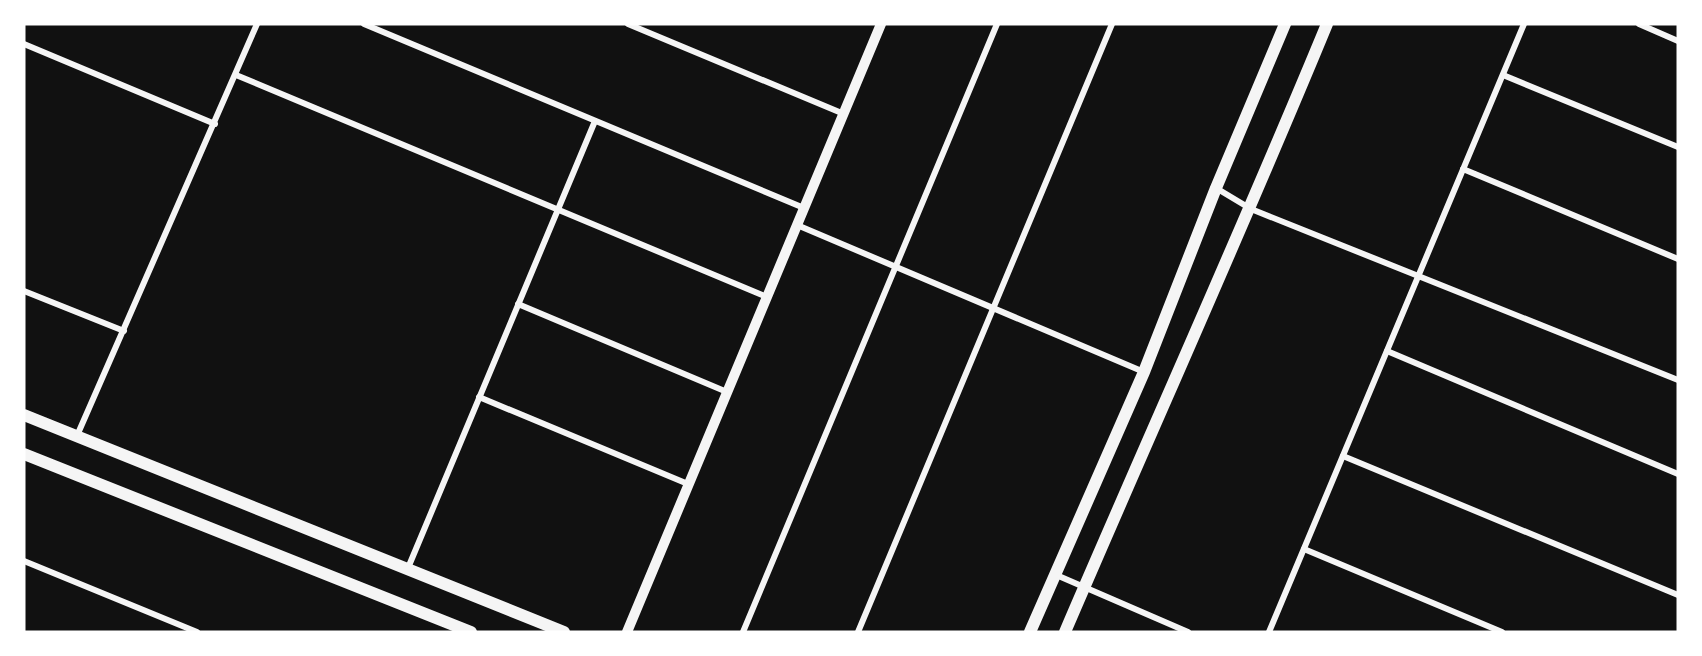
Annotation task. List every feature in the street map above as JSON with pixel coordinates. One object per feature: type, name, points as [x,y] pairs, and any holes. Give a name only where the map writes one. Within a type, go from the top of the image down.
[{"type":"main road","points":[[1030,632],[1144,372],[1216,188],[1285,24]]},
{"type":"main road","points":[[1065,632],[1251,209],[1327,24]]},
{"type":"main road","points":[[24,415],[76,438],[408,568],[564,632]]},
{"type":"main road","points":[[24,454],[471,632]]},
{"type":"street","points":[[76,438],[257,24]]},
{"type":"street","points":[[364,24],[804,208]]},
{"type":"street","points":[[628,24],[844,114]]},
{"type":"street","points":[[627,632],[881,24]]},
{"type":"street","points":[[743,632],[998,24]]},
{"type":"street","points":[[858,632],[1112,24]]},
{"type":"street","points":[[1269,632],[1524,24]]},
{"type":"street","points":[[1639,24],[1678,41]]},
{"type":"street","points":[[24,44],[215,124]]},
{"type":"street","points":[[236,75],[767,297]]},
{"type":"street","points":[[1503,75],[1678,147]]},
{"type":"street","points":[[408,568],[595,121]]},
{"type":"street","points":[[1463,169],[1678,259]]},
{"type":"street","points":[[1216,188],[1251,209],[1678,380]]},
{"type":"street","points":[[797,225],[1144,372]]},
{"type":"street","points":[[24,291],[124,331]]},
{"type":"street","points":[[518,304],[727,392]]},
{"type":"street","points":[[1387,351],[1678,474]]},
{"type":"street","points":[[479,397],[688,484]]},
{"type":"street","points":[[1343,456],[1678,595]]},
{"type":"street","points":[[1304,549],[1502,632]]},
{"type":"street","points":[[24,561],[197,632]]},
{"type":"street","points":[[1054,574],[1188,632]]}]
